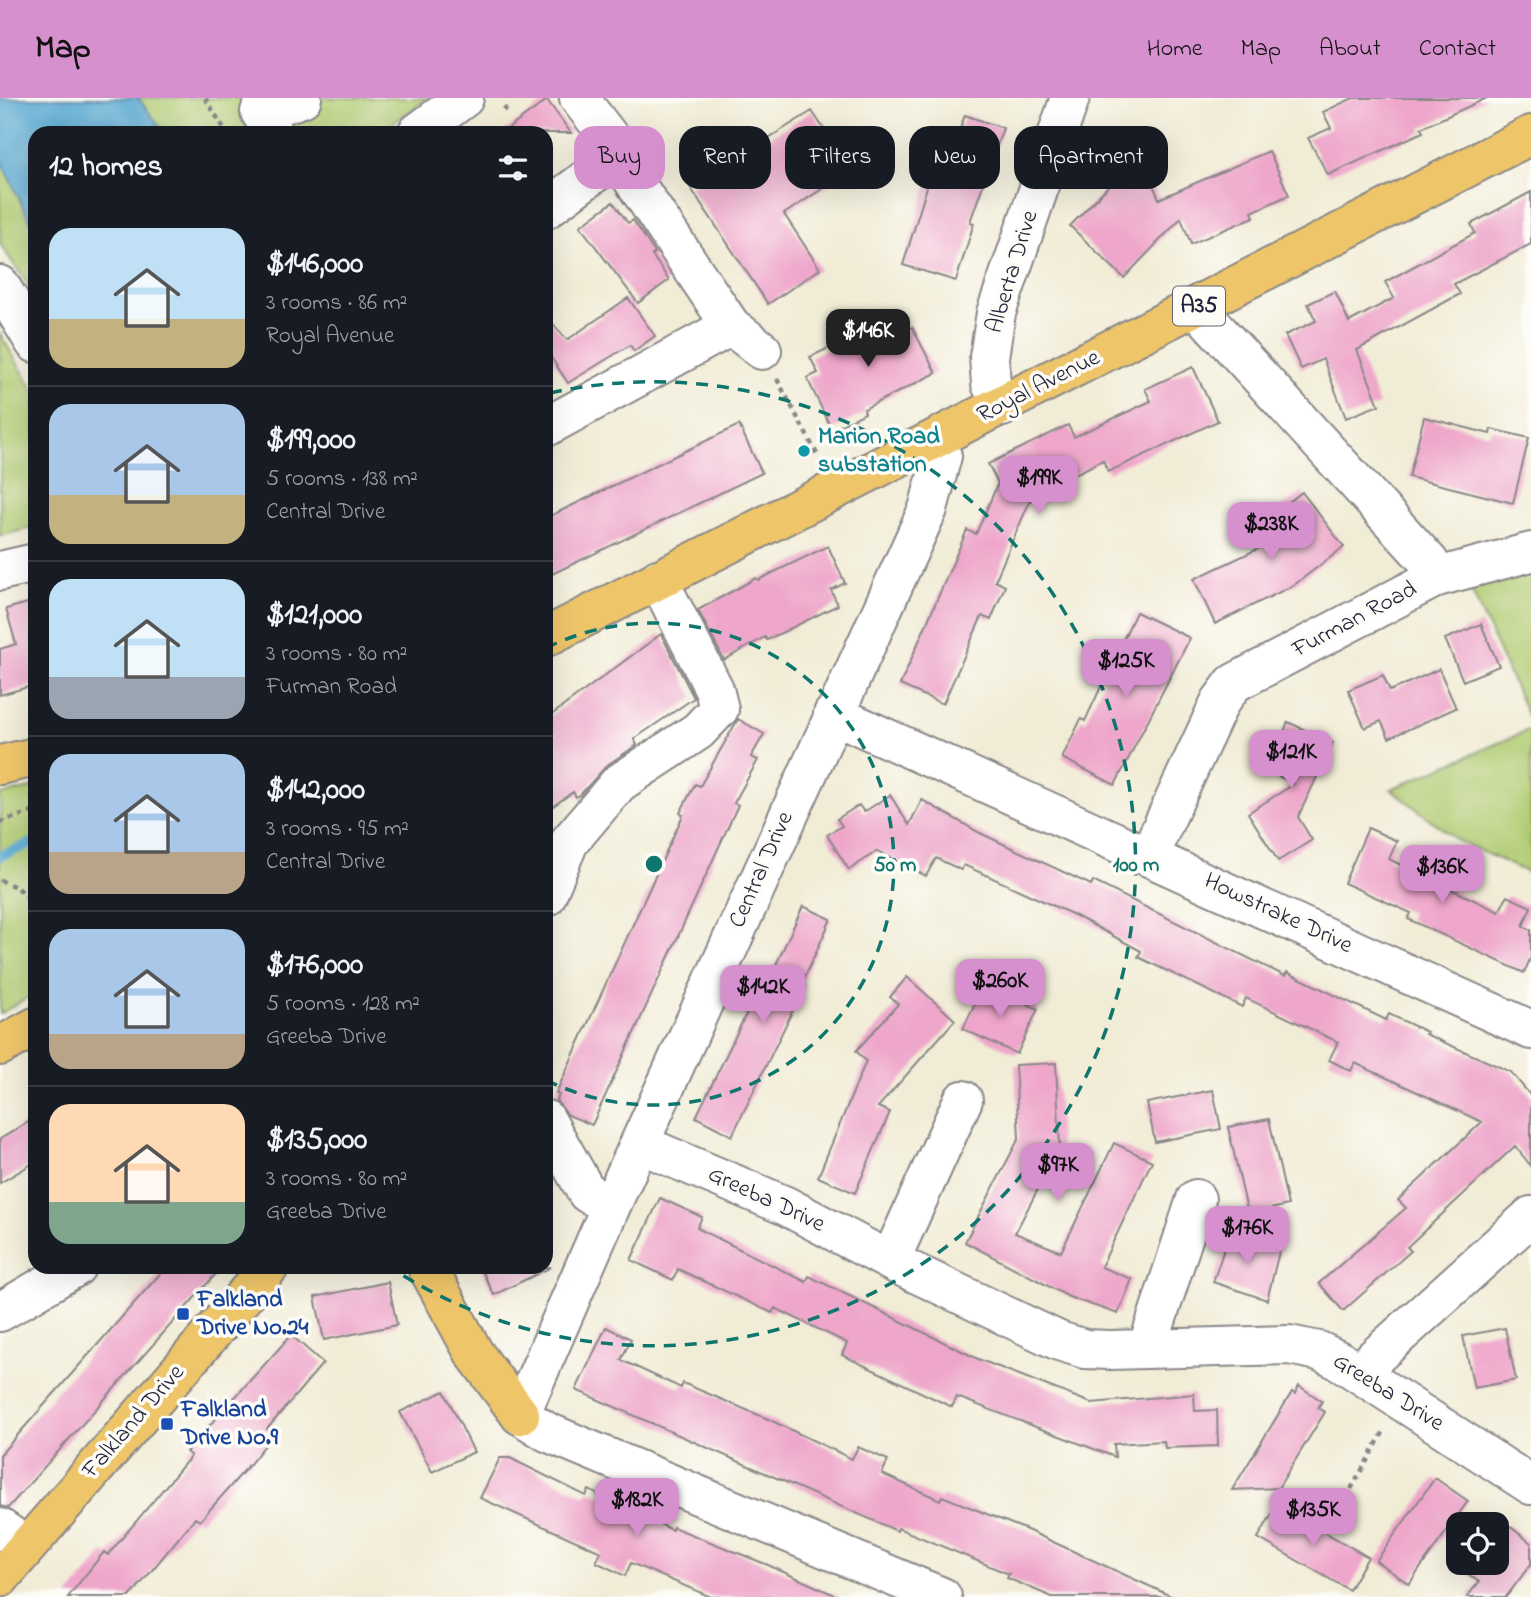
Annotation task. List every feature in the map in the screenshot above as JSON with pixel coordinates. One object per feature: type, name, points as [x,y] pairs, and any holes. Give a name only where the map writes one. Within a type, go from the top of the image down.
[{"type":"main road","name":"Royal Avenue","points":[[553,633],[1002,407],[1531,135]]},
{"type":"main road","points":[[0,765],[28,759]]},
{"type":"main road","points":[[0,1046],[28,1031]]},
{"type":"main road","name":"Falkland Drive","points":[[0,1578],[13,1537],[262,1274]]},
{"type":"main road","points":[[431,1274],[474,1353],[520,1415]]},
{"type":"street","points":[[269,126],[260,112],[302,98]]},
{"type":"street","points":[[579,98],[599,126]]},
{"type":"street","name":"Alberta Drive","points":[[1002,407],[991,384],[989,357],[996,313],[1070,98]]},
{"type":"street","points":[[425,126],[453,101]]},
{"type":"street","points":[[553,204],[574,189]]},
{"type":"street","points":[[639,189],[731,326],[762,350]]},
{"type":"street","points":[[0,285],[28,331]]},
{"type":"street","name":"Furman Road","points":[[1149,855],[1220,702],[1234,683],[1437,577],[1429,562],[1196,307]]},
{"type":"street","points":[[553,422],[731,326]]},
{"type":"street","name":"Central Drive","points":[[520,1415],[611,1206],[928,509],[942,456],[935,440]]},
{"type":"street","points":[[1437,577],[1531,552]]},
{"type":"street","points":[[0,571],[28,565]]},
{"type":"street","points":[[553,880],[569,842],[619,783],[698,731],[719,709],[714,689],[657,579]]},
{"type":"street","name":"Howstrake Drive","points":[[833,714],[1531,1030]]},
{"type":"street","points":[[890,1261],[963,1100]]},
{"type":"street","points":[[553,1132],[587,1193],[611,1206]]},
{"type":"street","name":"Greeba Drive","points":[[640,1144],[786,1206],[890,1261],[1059,1341],[1085,1349],[1289,1345],[1319,1351],[1362,1373],[1531,1485]]},
{"type":"street","points":[[1147,1349],[1196,1199]]},
{"type":"street","points":[[1362,1373],[1531,1216]]},
{"type":"street","points":[[0,1311],[64,1274]]},
{"type":"street","points":[[520,1415],[547,1432],[942,1597]]},
{"type":"path","points":[[205,98],[223,126]]},
{"type":"path","points":[[762,350],[836,489]]},
{"type":"path","points":[[0,822],[28,813]]},
{"type":"path","points":[[0,880],[19,888],[28,897]]},
{"type":"path","points":[[1351,1489],[1404,1400]]},
{"type":"green space","points":[[0,98],[428,98],[389,126],[28,126],[28,285],[0,244]]},
{"type":"green space","points":[[0,334],[28,380],[28,529],[0,536]]},
{"type":"green space","points":[[1531,571],[1531,723],[1469,585]]},
{"type":"green space","points":[[1531,729],[1531,874],[1458,841],[1391,789]]},
{"type":"green space","points":[[28,789],[28,997],[0,1014],[0,795]]},
{"type":"water","points":[[0,98],[138,98],[160,126],[28,126],[28,217],[0,159]]},
{"type":"building","points":[[1353,98],[1487,98],[1421,128],[1423,132],[1328,175],[1308,138],[1331,128],[1323,112]]},
{"type":"building","points":[[547,100],[571,133],[553,133],[553,126],[512,126]]},
{"type":"building","points":[[812,111],[822,126],[788,126]]},
{"type":"building","points":[[965,115],[997,126],[961,126]]},
{"type":"building","points":[[785,128],[785,189],[822,189],[784,214],[820,269],[768,304],[691,189],[771,189],[771,137]]},
{"type":"building","points":[[1269,151],[1289,195],[1252,212],[1254,217],[1191,244],[1181,218],[1124,278],[1070,226],[1105,189],[1155,189],[1159,199]]},
{"type":"building","points":[[926,189],[982,189],[970,222],[974,223],[956,281],[903,265]]},
{"type":"building","points":[[1531,192],[1531,244],[1454,284],[1460,294],[1357,350],[1379,405],[1346,418],[1323,359],[1301,369],[1285,335],[1316,321],[1308,304],[1335,291],[1349,322],[1394,298],[1385,282],[1475,233],[1471,224]]},
{"type":"building","points":[[613,202],[628,223],[633,220],[669,280],[638,303],[580,226]]},
{"type":"building","points":[[628,298],[655,336],[634,351],[630,345],[568,383],[553,360],[553,324],[567,340]]},
{"type":"building","points":[[889,311],[901,333],[912,327],[936,373],[864,409],[865,413],[832,430],[807,378],[818,373],[810,357],[862,332],[859,326]]},
{"type":"building","points":[[1193,367],[1218,421],[1108,472],[1103,460],[1032,496],[995,581],[1005,586],[991,620],[982,616],[943,704],[900,685],[967,530],[976,534],[998,483],[988,464],[1068,425],[1074,437],[1151,401],[1145,389]]},
{"type":"building","points":[[1424,417],[1490,434],[1491,429],[1529,438],[1513,503],[1409,477]]},
{"type":"building","points":[[739,425],[762,473],[553,574],[553,515]]},
{"type":"building","points":[[1302,492],[1344,547],[1294,585],[1215,624],[1194,579],[1281,538],[1267,519]]},
{"type":"building","points":[[828,546],[845,583],[831,590],[838,605],[767,640],[765,637],[724,660],[698,610],[756,578],[758,580]]},
{"type":"building","points":[[28,603],[28,687],[0,695],[0,649],[16,644],[6,609]]},
{"type":"building","points":[[1136,612],[1190,638],[1115,785],[1062,758],[1081,719],[1085,721]]},
{"type":"building","points":[[1481,624],[1499,666],[1463,681],[1445,639]]},
{"type":"building","points":[[661,634],[694,698],[634,739],[637,745],[607,765],[580,795],[576,797],[573,792],[553,806],[553,714]]},
{"type":"building","points":[[1439,669],[1456,708],[1389,738],[1381,721],[1365,728],[1348,690],[1383,675],[1390,691]]},
{"type":"building","points":[[738,719],[764,734],[751,757],[758,760],[734,803],[738,805],[592,1125],[568,1115],[556,1101],[559,1095],[556,1093],[683,815],[680,813],[695,784],[700,786]]},
{"type":"building","points":[[1288,722],[1333,743],[1298,817],[1312,840],[1278,861],[1248,813],[1294,784],[1266,770]]},
{"type":"building","points":[[890,795],[909,825],[922,800],[980,833],[1091,885],[1093,881],[1285,976],[1287,972],[1386,1020],[1389,1014],[1427,1032],[1425,1034],[1511,1072],[1531,1096],[1531,1166],[1515,1146],[1407,1247],[1411,1251],[1343,1311],[1319,1283],[1406,1208],[1398,1200],[1482,1122],[1355,1063],[1351,1071],[1329,1060],[1338,1042],[1246,998],[1242,1007],[1138,957],[1141,951],[1076,916],[964,865],[961,870],[936,858],[926,876],[877,851],[849,870],[827,835],[842,826],[837,819],[859,805],[864,812]]},
{"type":"building","points":[[1368,828],[1397,841],[1389,859],[1411,870],[1499,912],[1507,896],[1531,907],[1523,926],[1531,930],[1531,957],[1524,973],[1408,919],[1411,913],[1344,883]]},
{"type":"building","points":[[803,906],[831,919],[802,983],[805,985],[732,1136],[696,1117],[769,967],[774,969]]},
{"type":"building","points":[[907,977],[955,1020],[878,1107],[890,1112],[855,1193],[818,1177],[866,1061],[856,1051],[898,1004],[890,997]]},
{"type":"building","points":[[984,984],[1038,1009],[1017,1054],[963,1029]]},
{"type":"building","points":[[1056,1063],[1060,1147],[1015,1233],[1061,1252],[1114,1143],[1152,1161],[1101,1267],[1132,1279],[1118,1314],[1069,1297],[965,1242],[1019,1138],[1015,1065]]},
{"type":"building","points":[[1213,1090],[1221,1129],[1155,1142],[1147,1103]]},
{"type":"building","points":[[1269,1119],[1288,1205],[1248,1214],[1228,1127]]},
{"type":"building","points":[[28,1122],[28,1166],[0,1183],[0,1139]]},
{"type":"building","points":[[660,1198],[702,1217],[697,1228],[806,1282],[809,1276],[978,1359],[1091,1403],[1194,1394],[1195,1411],[1217,1410],[1218,1446],[1165,1448],[1164,1441],[1114,1444],[1115,1457],[957,1397],[952,1407],[842,1355],[847,1343],[775,1308],[772,1313],[678,1269],[673,1280],[631,1260]]},
{"type":"building","points":[[1229,1234],[1239,1234],[1280,1248],[1267,1300],[1213,1282]]},
{"type":"building","points":[[160,1274],[216,1274],[8,1508],[0,1506],[0,1455]]},
{"type":"building","points":[[484,1274],[537,1274],[494,1295]]},
{"type":"building","points":[[388,1282],[397,1325],[324,1340],[315,1297]]},
{"type":"building","points":[[606,1327],[631,1339],[621,1360],[681,1388],[683,1383],[768,1419],[852,1459],[858,1447],[888,1460],[882,1474],[940,1500],[942,1496],[1027,1530],[1173,1597],[1052,1597],[1007,1578],[1009,1574],[898,1528],[897,1531],[576,1390]]},
{"type":"building","points":[[1505,1328],[1516,1380],[1474,1388],[1463,1336]]},
{"type":"building","points":[[291,1335],[323,1363],[267,1429],[273,1435],[249,1465],[200,1521],[195,1518],[130,1597],[68,1597],[104,1552],[108,1555],[191,1456],[186,1452]]},
{"type":"building","points":[[1299,1386],[1322,1401],[1318,1408],[1325,1412],[1278,1488],[1232,1490],[1292,1392],[1295,1394]]},
{"type":"building","points":[[444,1391],[474,1452],[432,1472],[400,1412]]},
{"type":"building","points":[[500,1458],[510,1458],[586,1496],[589,1490],[672,1530],[673,1527],[768,1565],[839,1597],[711,1597],[631,1563],[625,1576],[596,1562],[601,1552],[480,1498]]},
{"type":"building","points":[[1435,1478],[1468,1501],[1460,1512],[1446,1512],[1446,1532],[1409,1584],[1376,1561]]},
{"type":"building","points":[[1277,1505],[1368,1557],[1349,1590],[1258,1538]]},
{"type":"building","points":[[1509,1526],[1531,1543],[1531,1564],[1506,1597],[1467,1597],[1479,1582],[1469,1575],[1509,1575]]},
{"type":"waterway","points":[[0,856],[28,845]]},
{"type":"place","name":"Marion Road substation","points":[[804,451]]},
{"type":"place","name":"Falkland Drive No.24","points":[[183,1314]]},
{"type":"place","name":"Falkland Drive No.9","points":[[167,1424]]}]
